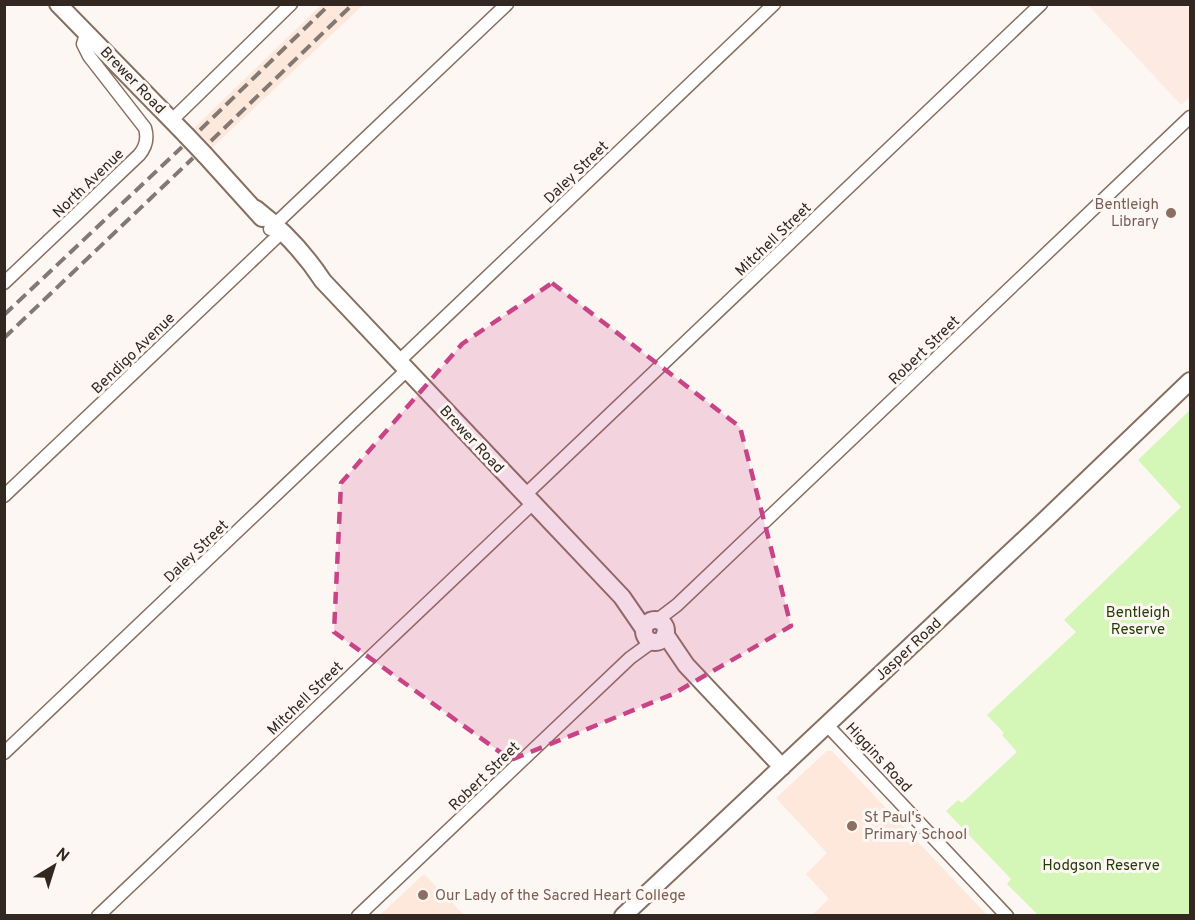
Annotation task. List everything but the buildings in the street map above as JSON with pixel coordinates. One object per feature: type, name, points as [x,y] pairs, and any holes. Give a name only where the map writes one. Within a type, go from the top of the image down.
[{"type":"street","name":"Brewer Road","points":[[58,4],[86,34],[109,54],[256,209],[306,270],[322,280],[782,767]]},
{"type":"street","points":[[172,120],[291,4]]},
{"type":"street","name":"Bendigo Avenue","points":[[4,496],[507,4]]},
{"type":"street","name":"Daley Street","points":[[4,753],[774,4]]},
{"type":"street","name":"Mitchell Street","points":[[98,915],[1041,4]]},
{"type":"street","name":"North Avenue","points":[[4,283],[146,145],[145,128],[89,56],[83,44],[86,34]]},
{"type":"street","name":"Robert Street","points":[[358,915],[630,658],[677,604],[1191,117]]},
{"type":"street","name":"Jasper Road","points":[[623,915],[1191,381]]},
{"type":"street","name":"Higgins Road","points":[[827,724],[1007,915]]},
{"type":"highlighted area","points":[[552,283],[740,427],[791,626],[673,694],[511,760],[334,632],[341,483],[462,344]]},
{"type":"shaded area","points":[[322,4],[363,5],[213,147],[194,128]]},
{"type":"shaded area","points":[[1088,5],[1186,5],[1190,10],[1190,96],[1181,105]]},
{"type":"shaded area","name":"St Paul's Primary School","points":[[827,751],[832,751],[987,915],[812,915],[829,899],[806,874],[827,853],[776,798]]},
{"type":"shaded area","name":"Our Lady of the Sacred Heart College","points":[[424,874],[464,915],[380,915]]},
{"type":"green space","points":[[1190,410],[1190,915],[1038,915],[1007,884],[1011,879],[946,811],[958,800],[962,803],[1017,752],[1002,735],[1004,733],[987,715],[1076,632],[1064,620],[1181,507],[1138,460]]},
{"type":"railway","points":[[200,130],[330,4]]},
{"type":"railway","points":[[211,141],[353,4]]},
{"type":"railway","points":[[4,315],[182,147]]},
{"type":"railway","points":[[4,338],[193,158]]},
{"type":"place","name":"Bentleigh Library","points":[[1171,213]]},
{"type":"place","name":"St Paul's Primary School","points":[[852,826]]},
{"type":"place","name":"Our Lady of the Sacred Heart College","points":[[423,895]]},
{"type":"park label","name":"Bentleigh Reserve","points":[[1138,620]]},
{"type":"park label","name":"Hodgson Reserve","points":[[1101,865]]}]
